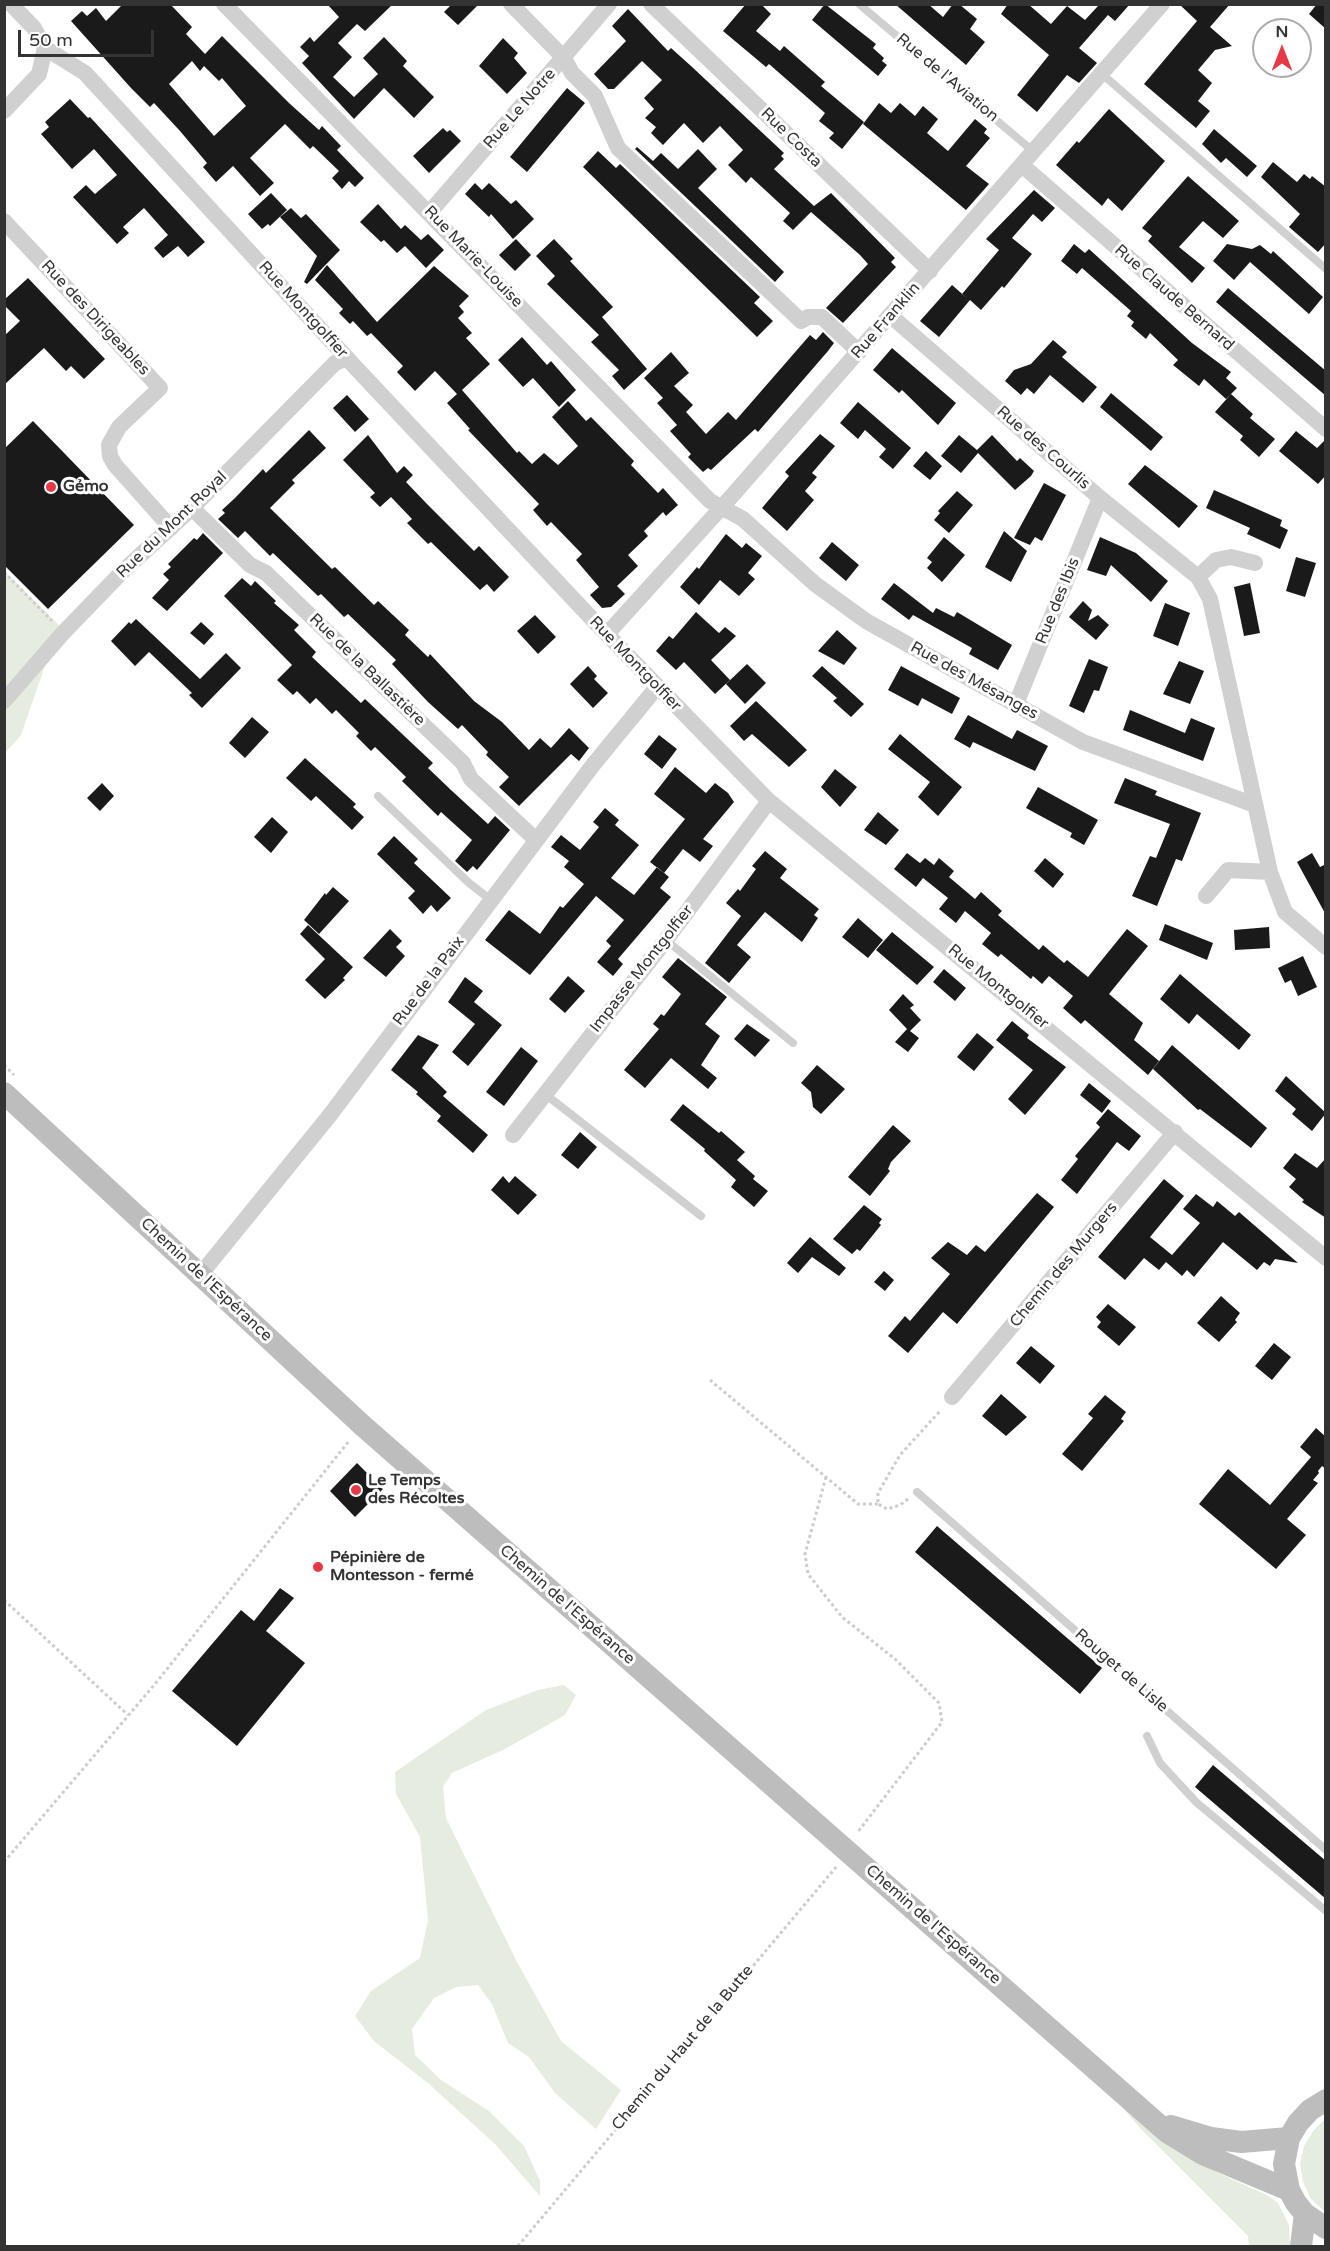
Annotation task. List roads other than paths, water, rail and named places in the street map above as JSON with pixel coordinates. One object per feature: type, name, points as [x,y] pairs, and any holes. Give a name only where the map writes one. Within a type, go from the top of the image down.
[{"type":"street","name":"Rue Montgolfier","points":[[11,4],[34,28],[45,48],[85,73],[347,358],[657,687],[769,801],[1326,1258]]},
{"type":"street","name":"Rue Marie-Louise","points":[[224,4],[430,212],[710,501],[721,508]]},
{"type":"street","points":[[511,4],[564,58],[572,73],[595,96],[618,147],[801,321],[807,316],[822,317],[859,352]]},
{"type":"street","name":"Rue Le Notre","points":[[430,212],[609,4]]},
{"type":"street","name":"Rue Costa","points":[[651,4],[930,271]]},
{"type":"street","name":"Rue Franklin","points":[[607,634],[891,316],[1162,4]]},
{"type":"street","points":[[4,111],[39,74],[45,48]]},
{"type":"street","name":"Rue Claude Bernard","points":[[1023,166],[1326,429]]},
{"type":"street","name":"Rue des Dirigeables","points":[[4,220],[160,388],[119,428],[109,445],[110,456],[115,465],[171,528]]},
{"type":"street","name":"Rue des Courlis","points":[[891,316],[1100,498],[1198,577],[1210,599],[1270,872],[1285,912],[1326,947]]},
{"type":"street","name":"Rue du Mont Royal","points":[[4,700],[63,633],[122,572],[192,508],[335,363],[347,358]]},
{"type":"street","name":"Rue des Ibis","points":[[1017,704],[1100,498]]},
{"type":"street","name":"Rue de la Ballastière","points":[[192,508],[250,565],[266,573],[463,763],[471,779],[536,840]]},
{"type":"street","name":"Rue des Mésanges","points":[[721,508],[743,519],[816,584],[867,621],[1083,742],[1255,805]]},
{"type":"street","points":[[1198,577],[1216,560],[1232,556],[1255,564]]},
{"type":"street","name":"Rue de la Paix","points":[[200,1275],[330,1115],[536,840],[657,687]]},
{"type":"street","name":"Impasse Montgolfier","points":[[513,1135],[666,940],[769,801]]},
{"type":"street","points":[[1206,896],[1228,870],[1270,872]]},
{"type":"street","name":"Chemin de l'Espérance","points":[[4,1094],[362,1425],[1167,2132],[1203,2154],[1289,2190]]},
{"type":"street","name":"Chemin des Murgers","points":[[952,1397],[1175,1132]]},
{"type":"street","points":[[1326,2100],[1310,2110],[1298,2122],[1289,2138],[1284,2164],[1289,2190],[1305,2214],[1326,2228]]},
{"type":"street","name":"Chemin de l'Espérance","points":[[1139,2106],[1170,2126],[1211,2138],[1241,2142],[1289,2138]]},
{"type":"street","points":[[1301,2247],[1305,2214]]},
{"type":"lane","name":"Rue de l'Aviation","points":[[859,4],[1035,152]]},
{"type":"lane","points":[[1102,74],[1326,269]]},
{"type":"lane","points":[[378,796],[469,883],[491,900]]},
{"type":"lane","points":[[666,940],[793,1043]]},
{"type":"lane","points":[[544,1094],[701,1216]]},
{"type":"lane","name":"Rouget de Lisle","points":[[917,1492],[1326,1850]]},
{"type":"lane","points":[[1147,1736],[1160,1763],[1196,1802],[1326,1911]]},
{"type":"place","name":"Gémo","points":[[51,487]]},
{"type":"place","name":"Le Temps des Récoltes","points":[[356,1490]]},
{"type":"place","name":"Pépinière de Montesson - fermé","points":[[318,1567]]}]
